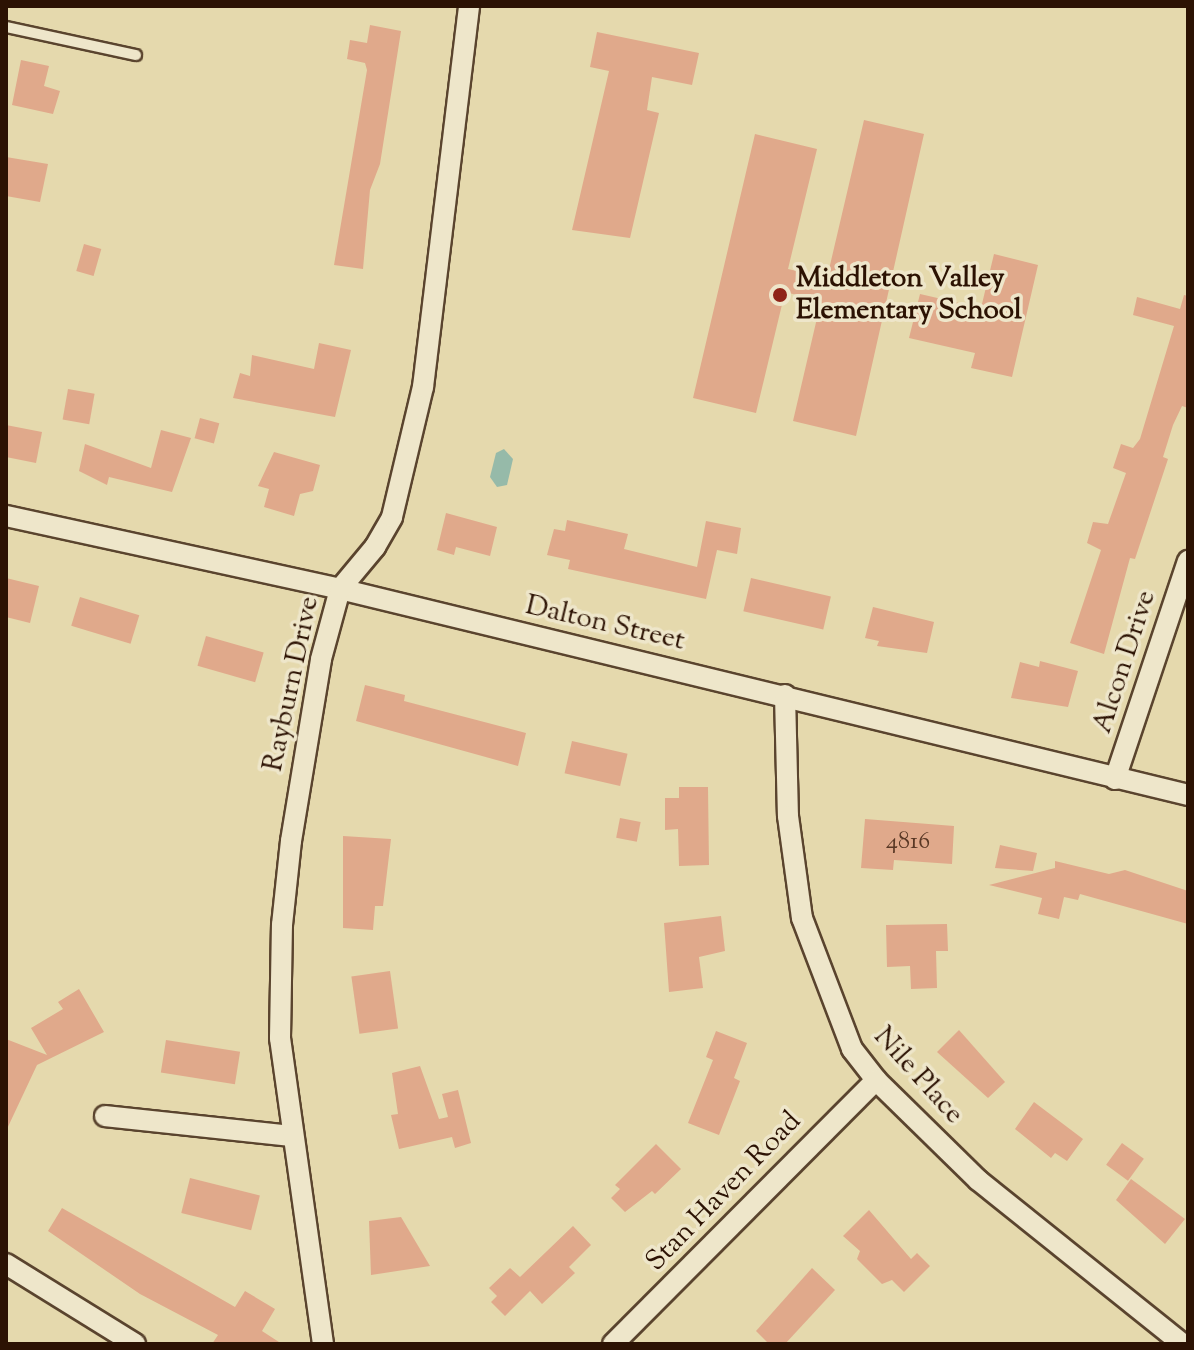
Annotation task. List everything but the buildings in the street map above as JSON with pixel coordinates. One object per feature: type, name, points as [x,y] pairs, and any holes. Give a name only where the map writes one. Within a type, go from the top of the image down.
[{"type":"street","name":"Rayburn Drive","points":[[323,1344],[291,1136],[280,1038],[282,925],[311,715],[340,589],[383,535],[408,457],[435,317],[469,6]]},
{"type":"street","name":"Dalton Street","points":[[6,516],[340,589],[1188,795]]},
{"type":"street","name":"Alcon Drive","points":[[1115,779],[1188,561]]},
{"type":"street","name":"Nile Place","points":[[785,695],[788,816],[802,918],[841,1029],[876,1080],[978,1180],[1183,1344]]},
{"type":"street","name":"Stan Haven Road","points":[[613,1344],[876,1080]]},
{"type":"street","points":[[105,1116],[291,1136]]},
{"type":"street","points":[[6,1264],[135,1344]]},
{"type":"lane","points":[[6,27],[136,55]]},
{"type":"shaded area","points":[[504,449],[513,459],[507,485],[497,487],[490,477],[496,453]]},
{"type":"place","name":"Middleton Valley Elementary School","points":[[780,295]]}]
